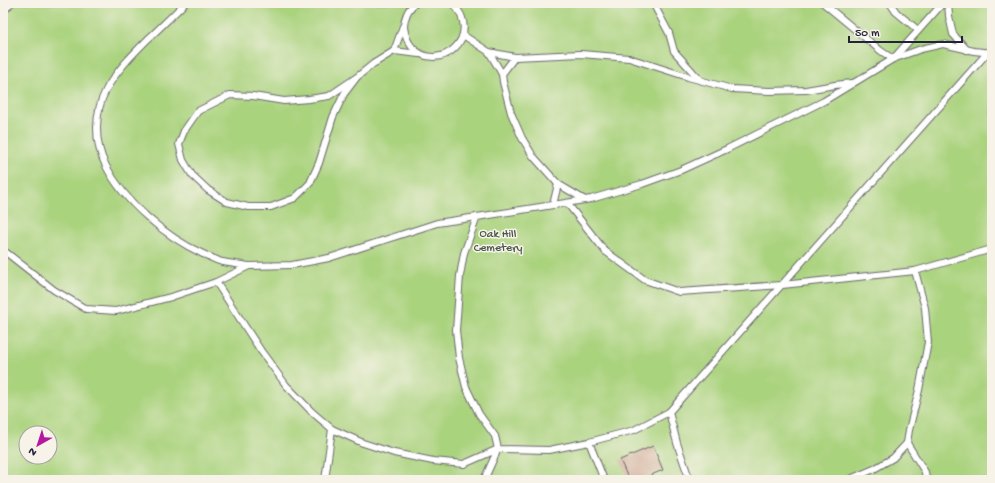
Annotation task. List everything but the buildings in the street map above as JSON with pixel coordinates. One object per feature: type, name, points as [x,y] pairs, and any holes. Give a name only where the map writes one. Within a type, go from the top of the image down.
[{"type":"lane","points":[[3,12],[11,3]]},
{"type":"lane","points":[[185,3],[133,54],[116,74],[105,91],[99,109],[96,130],[98,145],[105,165],[115,183],[136,207],[156,225],[191,248],[219,261],[249,266],[292,265],[330,258],[437,223],[591,199],[642,184],[681,170],[727,149],[817,105],[893,59],[921,49],[943,44],[967,50],[990,53]]},
{"type":"lane","points":[[357,77],[344,94],[333,117],[319,163],[310,183],[295,198],[271,207],[248,207],[227,202],[208,190],[192,175],[183,160],[179,144],[184,130],[198,111],[230,95],[253,96],[284,101],[329,96],[373,64],[394,51],[407,13],[416,3]]},
{"type":"lane","points":[[652,3],[669,33],[674,50],[701,81]]},
{"type":"lane","points":[[823,3],[881,51],[893,59]]},
{"type":"lane","points":[[890,3],[896,12],[918,30]]},
{"type":"lane","points":[[893,59],[943,3]]},
{"type":"lane","points":[[948,3],[953,34],[967,50]]},
{"type":"lane","points":[[394,51],[434,57],[452,51],[459,44],[463,35],[464,26],[462,16],[454,4]]},
{"type":"lane","points":[[404,22],[404,33],[408,42],[415,50],[424,55]]},
{"type":"lane","points":[[463,35],[489,52],[515,57],[581,54],[628,58],[732,89],[769,92],[806,90],[855,83]]},
{"type":"lane","points":[[489,52],[502,74],[511,114],[522,138],[533,156],[558,184],[585,200]]},
{"type":"lane","points":[[216,282],[261,351],[286,385],[312,412],[332,429],[363,443],[394,453],[433,461],[464,464],[498,449],[549,450],[589,442],[634,430],[669,412],[990,53]]},
{"type":"lane","points":[[502,74],[515,57]]},
{"type":"lane","points":[[553,205],[558,184]]},
{"type":"lane","points":[[567,203],[605,251],[645,280],[679,292],[782,285],[915,271],[992,249]]},
{"type":"lane","points":[[477,217],[464,253],[460,276],[456,330],[459,358],[466,387],[478,414],[495,436],[498,449],[484,480]]},
{"type":"lane","points":[[3,250],[54,290],[86,308],[116,311],[171,297],[216,282],[249,266]]},
{"type":"lane","points":[[848,480],[874,469],[893,458],[907,443],[928,342],[925,308],[915,271]]},
{"type":"lane","points":[[669,412],[687,479],[699,480]]},
{"type":"lane","points":[[325,480],[332,429]]},
{"type":"lane","points":[[589,442],[604,480]]},
{"type":"lane","points":[[907,443],[925,472],[926,480]]},
{"type":"green space","name":"Oak Hill Cemetery","points":[[3,3],[992,3],[992,480],[3,480]]}]
